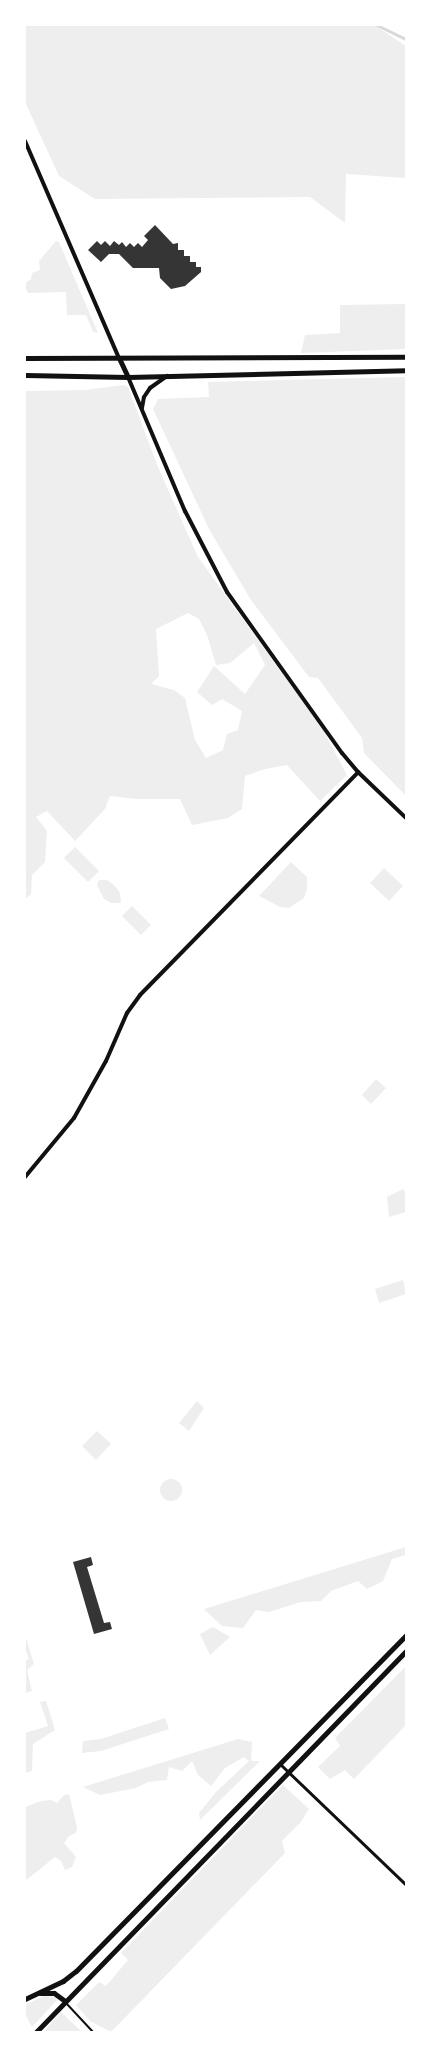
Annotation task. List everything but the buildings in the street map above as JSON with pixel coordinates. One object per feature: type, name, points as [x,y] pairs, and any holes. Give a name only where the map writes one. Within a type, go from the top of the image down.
[{"type":"main road","points":[[25,358],[406,357]]},
{"type":"main road","points":[[120,358],[128,377]]},
{"type":"main road","points":[[25,375],[128,377],[406,370]]},
{"type":"main road","points":[[25,1999],[63,1981],[76,1971],[406,1635]]},
{"type":"main road","points":[[36,2032],[406,1651]]},
{"type":"main road","points":[[354,1689],[350,1695],[352,1700],[361,1696]]},
{"type":"main road","points":[[229,1816],[234,1814],[238,1817],[237,1824]]},
{"type":"main road","points":[[38,1993],[54,1994],[64,2002]]},
{"type":"street","points":[[25,141],[120,358]]},
{"type":"street","points":[[142,410],[146,393],[167,376]]},
{"type":"street","points":[[128,377],[185,511],[227,592],[358,772],[406,818]]},
{"type":"street","points":[[25,1177],[74,1118],[106,1060],[127,1014],[140,994],[358,772]]},
{"type":"street","points":[[279,1763],[406,1885]]},
{"type":"lane","points":[[64,2002],[93,2032]]},
{"type":"shaded area","points":[[25,25],[374,25],[406,46],[406,178],[346,174],[345,223],[310,197],[95,199],[59,176],[25,102]]},
{"type":"shaded area","points":[[56,241],[59,242],[98,333],[93,332],[86,315],[67,315],[66,292],[28,293],[25,283],[31,279],[32,273],[40,270],[39,261]]},
{"type":"shaded area","points":[[406,304],[406,349],[301,353],[305,335],[340,333],[340,305]]},
{"type":"shaded area","points":[[406,377],[406,796],[364,753],[362,738],[318,678],[309,677],[251,600],[210,531],[153,409],[158,399],[209,397],[208,382]]},
{"type":"shaded area","points":[[124,385],[128,387],[158,467],[198,557],[323,730],[347,775],[320,801],[287,765],[265,769],[245,776],[242,809],[228,818],[192,825],[180,799],[137,799],[110,796],[105,809],[75,841],[47,811],[36,817],[47,831],[45,862],[32,875],[31,894],[25,899],[25,391],[85,390]],"holes":[[[188,613],[199,619],[207,635],[216,665],[230,663],[254,643],[265,665],[245,694],[214,666],[197,692],[212,705],[222,699],[242,711],[238,730],[227,734],[223,750],[206,758],[195,740],[185,698],[174,690],[151,684],[159,676],[156,629]]]},
{"type":"shaded area","points":[[75,847],[99,871],[88,882],[64,858]]},
{"type":"shaded area","points":[[291,862],[307,877],[307,889],[304,898],[289,908],[280,907],[259,896]]},
{"type":"shaded area","points":[[384,868],[403,886],[389,901],[370,883]]},
{"type":"shaded area","points":[[107,880],[115,886],[120,893],[121,903],[111,903],[104,899],[97,885],[98,881]]},
{"type":"shaded area","points":[[132,906],[151,925],[141,935],[122,916]]},
{"type":"shaded area","points":[[376,1079],[386,1088],[371,1104],[362,1095]]},
{"type":"shaded area","points":[[403,1189],[406,1193],[406,1212],[389,1217],[387,1197]]},
{"type":"shaded area","points":[[403,1280],[406,1294],[379,1303],[375,1289]]},
{"type":"shaded area","points":[[197,1401],[204,1408],[189,1431],[179,1423]]},
{"type":"shaded area","points":[[97,1431],[111,1444],[96,1460],[82,1446]]},
{"type":"shaded area","points":[[171,1479],[179,1482],[182,1490],[179,1498],[171,1501],[163,1498],[160,1490],[163,1482]]},
{"type":"shaded area","points":[[406,1547],[406,1555],[392,1559],[383,1581],[367,1589],[358,1581],[331,1591],[321,1601],[301,1602],[269,1612],[256,1610],[243,1628],[222,1626],[204,1609]]},
{"type":"shaded area","points":[[213,1627],[230,1637],[210,1655],[200,1634]]},
{"type":"shaded area","points":[[25,1635],[34,1664],[27,1670],[32,1691],[25,1693],[25,1660],[29,1659],[25,1648]]},
{"type":"shaded area","points":[[406,1666],[406,1725],[354,1779],[345,1770],[330,1779],[318,1767],[340,1746],[335,1738]]},
{"type":"shaded area","points":[[46,1701],[55,1730],[33,1744],[32,1771],[25,1773],[25,1733],[48,1726],[40,1702]]},
{"type":"shaded area","points":[[165,1718],[169,1729],[101,1751],[82,1753],[83,1741],[101,1739]]},
{"type":"shaded area","points":[[238,1739],[252,1742],[251,1761],[260,1761],[200,1820],[199,1813],[216,1792],[249,1761],[244,1757],[225,1768],[211,1786],[198,1775],[192,1761],[182,1771],[169,1767],[167,1780],[148,1782],[136,1788],[100,1795],[83,1787]]},
{"type":"shaded area","points":[[283,1785],[309,1809],[301,1822],[282,1841],[285,1853],[111,2032],[90,2021],[76,2005],[99,1982],[106,1986],[128,1960],[121,1953]]},
{"type":"shaded area","points":[[69,1794],[77,1827],[76,1833],[69,1836],[64,1843],[76,1857],[72,1867],[65,1870],[61,1861],[55,1857],[25,1881],[25,1807],[41,1801],[51,1800],[57,1803],[64,1795]]},
{"type":"shaded area","points":[[44,1996],[58,1999],[32,2027],[25,2014],[25,2005]]},
{"type":"shaded area","points":[[61,2012],[82,2032],[43,2032]]},
{"type":"waterway","points":[[377,25],[406,39]]}]
